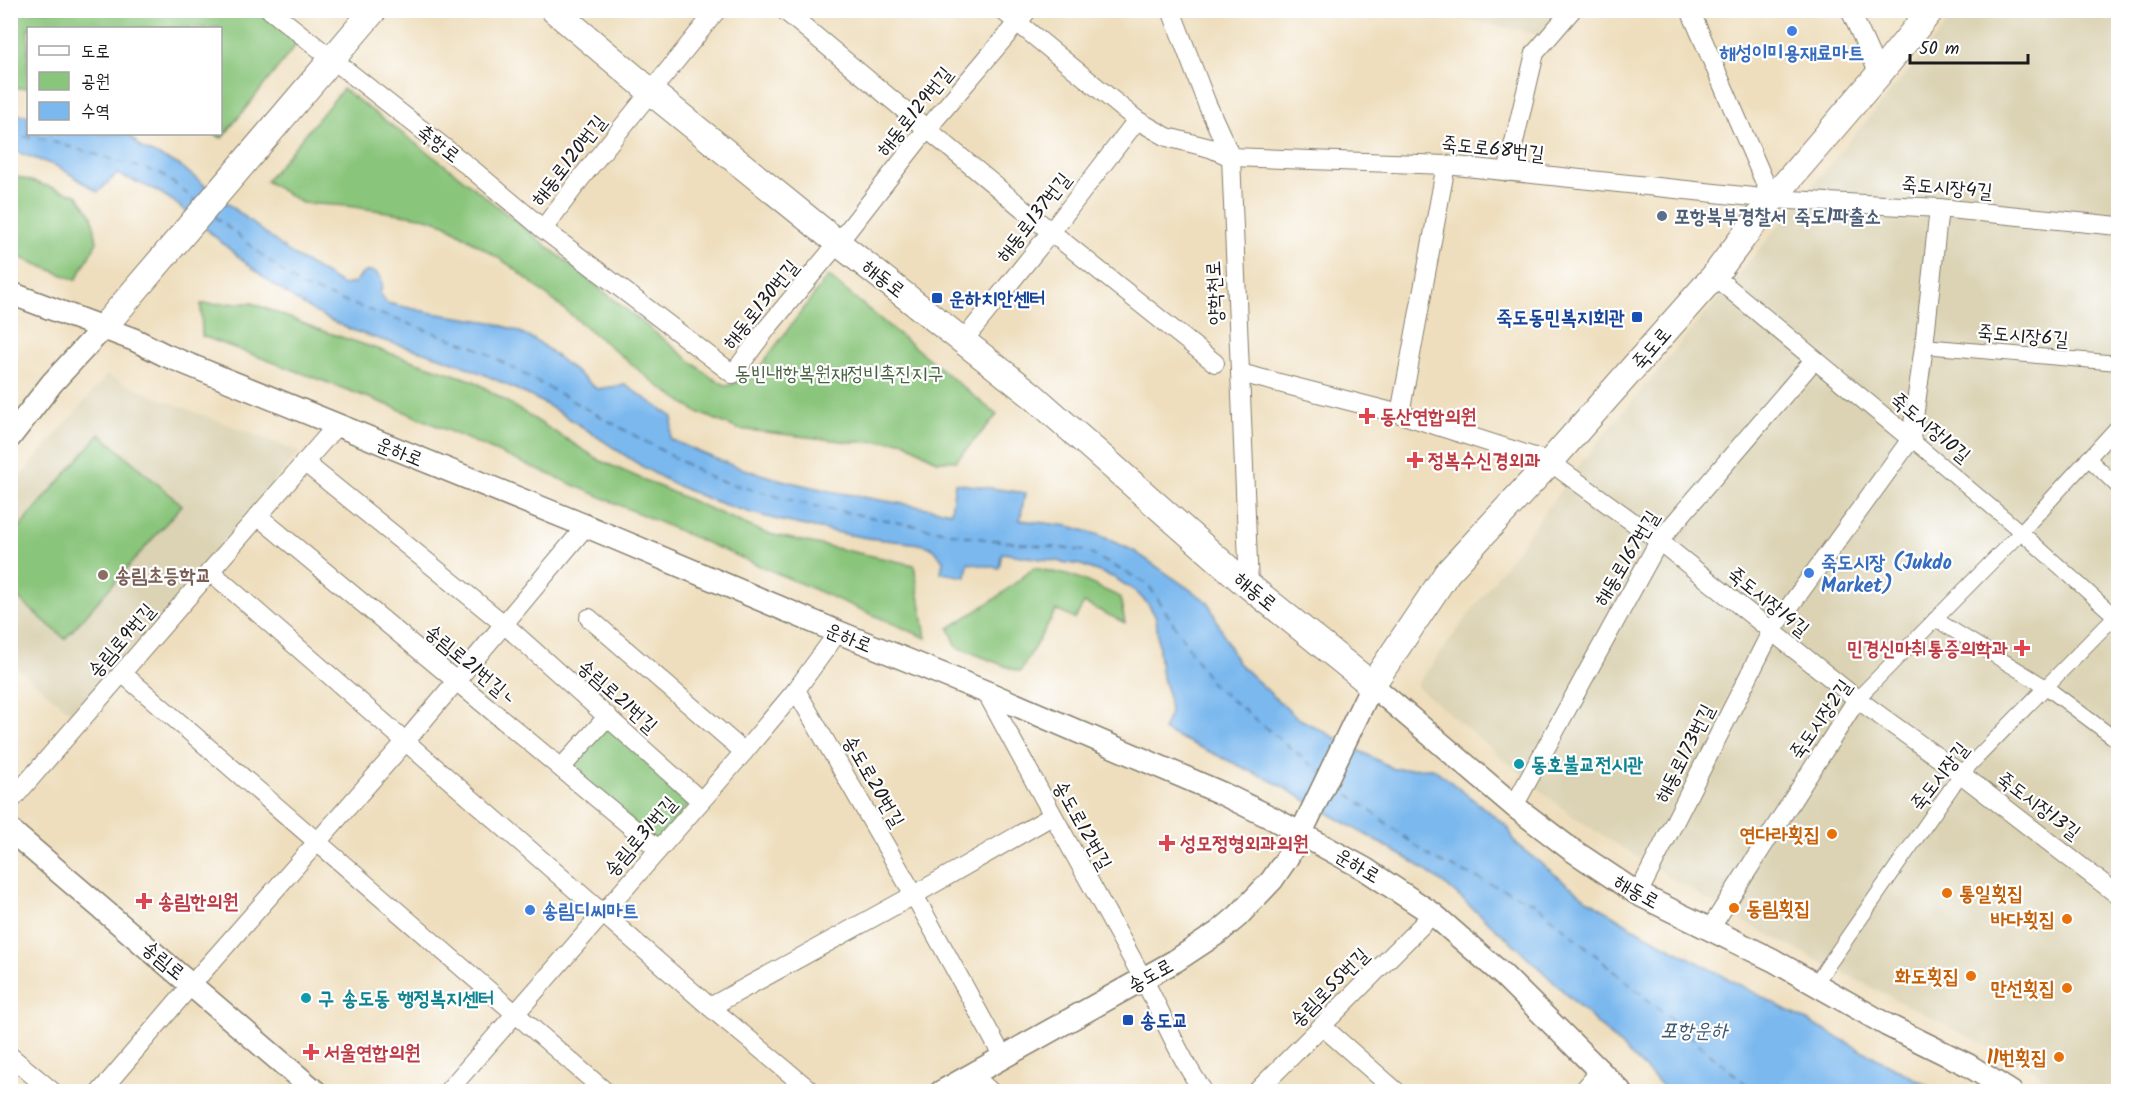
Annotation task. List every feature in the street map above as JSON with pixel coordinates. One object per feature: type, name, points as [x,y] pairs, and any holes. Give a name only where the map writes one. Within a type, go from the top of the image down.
[{"type":"main road","points":[[102,329],[374,10]]},
{"type":"main road","name":"해동로","points":[[554,10],[838,243],[1033,396],[1249,586],[1372,685]]},
{"type":"main road","name":"죽도로","points":[[1372,685],[1447,573],[1550,462],[1714,276],[1772,199],[1931,10]]},
{"type":"street","name":"축항로","points":[[270,10],[473,170],[543,229]]},
{"type":"street","name":"해동로120번길","points":[[627,294],[543,229],[650,91],[717,10]]},
{"type":"street","points":[[784,10],[1051,232],[1215,363]]},
{"type":"street","name":"죽도로68번길","points":[[1002,10],[1023,17],[1137,120],[1167,137],[1210,148],[1231,157],[1446,165],[1772,199]]},
{"type":"street","name":"양학천로","points":[[1171,10],[1207,104],[1231,157],[1249,586]]},
{"type":"street","points":[[1507,172],[1535,53],[1572,10]]},
{"type":"street","points":[[1690,10],[1772,199]]},
{"type":"street","points":[[1850,10],[1879,74]]},
{"type":"street","name":"해동로129번길","points":[[838,243],[927,129],[1023,17]]},
{"type":"street","name":"해동로137번길","points":[[963,341],[1137,120]]},
{"type":"street","points":[[1400,414],[1446,165]]},
{"type":"street","name":"죽도시장4길","points":[[1772,199],[1939,208],[2118,226]]},
{"type":"street","points":[[1911,439],[1939,208]]},
{"type":"street","name":"해동로130번길","points":[[627,294],[733,374],[768,327],[838,243]]},
{"type":"street","name":"죽도시장10길","points":[[1714,276],[1911,439],[2118,616]]},
{"type":"street","name":"운하로","points":[[10,293],[135,340],[165,355],[586,526],[986,692],[1221,793],[1301,833],[1365,869],[1432,914],[1503,975],[1621,1092]]},
{"type":"street","points":[[10,437],[52,383],[102,329]]},
{"type":"street","name":"죽도시장6길","points":[[1923,346],[2118,363]]},
{"type":"street","name":"해동로167번길","points":[[1514,806],[1659,541],[1814,360]]},
{"type":"street","name":"죽도시장14길","points":[[1240,373],[1400,414],[1550,462],[1659,541],[1857,699],[1961,774]]},
{"type":"street","name":"송림로9번길","points":[[10,802],[337,425]]},
{"type":"street","name":"죽도시장2길","points":[[1710,928],[1857,699],[2020,532],[2118,426]]},
{"type":"street","name":"해동로173번길","points":[[1638,894],[1771,632],[1911,439]]},
{"type":"street","points":[[2088,458],[2118,487]]},
{"type":"street","name":"송림로21번길","points":[[304,462],[505,625],[701,801]]},
{"type":"street","name":"송림로21번길ㄴ","points":[[258,516],[658,849]]},
{"type":"street","points":[[100,1092],[406,741],[586,526]]},
{"type":"street","points":[[210,571],[604,912],[710,1007],[812,1092]]},
{"type":"street","name":"죽도시장길","points":[[1815,984],[1961,774],[2118,616]]},
{"type":"street","points":[[589,618],[744,752]]},
{"type":"street","points":[[1935,620],[2046,687],[2118,741]]},
{"type":"street","name":"송림로31번길","points":[[447,1092],[744,752],[796,690],[838,632]]},
{"type":"street","points":[[122,673],[606,1092]]},
{"type":"street","name":"송도로","points":[[941,1092],[1198,947],[1238,916],[1272,880],[1301,833],[1372,685]]},
{"type":"street","name":"해동로","points":[[1372,685],[1514,806],[1569,848],[1638,894],[1773,960],[1887,1025],[1968,1065],[2011,1092]]},
{"type":"street","name":"송도로20번길","points":[[796,690],[914,895],[1003,1057]]},
{"type":"street","name":"송도로12번길","points":[[986,692],[1052,816],[1143,978],[1190,1073],[1204,1092]]},
{"type":"street","points":[[561,768],[608,716]]},
{"type":"street","name":"죽도시장13길","points":[[1961,774],[2118,895]]},
{"type":"street","points":[[710,1007],[1052,816]]},
{"type":"street","name":"송림로","points":[[10,830],[316,1092]]},
{"type":"street","name":"송림로55번길","points":[[1256,1092],[1432,914]]},
{"type":"street","points":[[1322,1026],[1397,1092]]},
{"type":"street","points":[[10,1056],[53,1092]]},
{"type":"street","points":[[1582,1092],[1600,1071]]},
{"type":"street","points":[[972,1074],[991,1092]]},
{"type":"shaded area","points":[[1425,11],[1561,11],[1542,35]]},
{"type":"shaded area","name":"죽도시장 (Jukdo Market)","points":[[1958,11],[2118,11],[2118,1091],[2054,1091],[2034,1070],[1743,922],[1573,817],[1416,686],[1583,460]]},
{"type":"shaded area","name":"송림초등학교","points":[[107,375],[154,396],[299,452],[75,716],[11,663],[11,487]]},
{"type":"green space","points":[[11,11],[260,11],[300,40],[222,138],[216,135],[222,135],[222,27],[27,27],[27,88],[17,88],[11,84]]},
{"type":"green space","name":"동빈내항복원재정비촉진지구","points":[[343,89],[458,175],[712,378],[727,386],[753,376],[828,276],[997,415],[956,461],[937,461],[903,441],[850,442],[738,429],[697,412],[657,385],[511,266],[445,224],[427,218],[347,206],[302,203],[266,181]]},
{"type":"green space","points":[[11,175],[77,195],[92,215],[97,242],[76,280],[11,254]]},
{"type":"green space","points":[[252,303],[323,331],[474,381],[601,461],[765,533],[914,565],[926,638],[396,408],[202,336],[201,304]]},
{"type":"green space","points":[[100,434],[182,505],[65,639],[11,592],[11,537]]},
{"type":"green space","points":[[1034,568],[1076,577],[1120,597],[1125,623],[1084,603],[1075,619],[1056,610],[1020,672],[957,647],[949,628],[995,599]]},
{"type":"green space","points":[[606,725],[693,800],[657,842],[570,768]]},
{"type":"water","name":"포항운하","points":[[11,115],[27,115],[27,135],[130,135],[141,148],[179,165],[293,255],[343,285],[355,283],[365,272],[375,272],[381,280],[380,293],[387,303],[491,322],[518,331],[540,343],[597,389],[625,385],[673,417],[670,439],[727,463],[823,489],[951,512],[955,483],[1025,493],[1020,520],[1069,526],[1099,535],[1134,551],[1208,602],[1237,662],[1296,717],[1394,769],[1433,768],[1508,827],[1516,844],[1588,900],[1630,926],[1936,1090],[1935,1092],[1668,1091],[1517,947],[1448,887],[1415,863],[1276,783],[1163,730],[1170,713],[1168,694],[1161,672],[1156,617],[1148,604],[1135,591],[1115,578],[1081,565],[1002,553],[999,568],[968,563],[966,577],[941,573],[943,560],[932,548],[925,545],[867,538],[821,529],[776,519],[708,499],[666,480],[552,408],[519,391],[454,362],[377,339],[328,319],[267,280],[173,201],[156,190],[117,174],[98,192],[59,167],[11,150]]},
{"type":"ferry route","points":[[10,135],[43,139],[162,174],[196,201]]},
{"type":"ferry route","points":[[214,216],[300,286],[475,347],[713,479],[809,505],[977,538],[1085,551],[1148,584],[1212,684],[1319,771]]},
{"type":"ferry route","points":[[1337,785],[1433,859],[1535,903],[1755,1092]]},
{"type":"place","name":"해성이미용재료마트","points":[[1792,31]]},
{"type":"place","name":"포항북부경찰서 죽도1파출소","points":[[1662,216]]},
{"type":"place","name":"운하치안센터","points":[[937,298]]},
{"type":"place","name":"죽도동민복지회관","points":[[1637,317]]},
{"type":"place","name":"동산연합의원","points":[[1367,416]]},
{"type":"place","name":"정복수신경외과","points":[[1415,460]]},
{"type":"place","name":"죽도시장 (Jukdo Market)","points":[[1809,573]]},
{"type":"place","name":"송림초등학교","points":[[103,575]]},
{"type":"place","name":"민경신마취통증의학과","points":[[2022,648]]},
{"type":"place","name":"동호불교전시관","points":[[1519,764]]},
{"type":"place","name":"연다라횟집","points":[[1832,834]]},
{"type":"place","name":"성모정형외과의원","points":[[1167,843]]},
{"type":"place","name":"통일횟집","points":[[1947,893]]},
{"type":"place","name":"송림한의원","points":[[144,901]]},
{"type":"place","name":"동림횟집","points":[[1734,908]]},
{"type":"place","name":"송림디씨마트","points":[[530,910]]},
{"type":"place","name":"바다횟집","points":[[2067,919]]},
{"type":"place","name":"화도횟집","points":[[1971,976]]},
{"type":"place","name":"만선횟집","points":[[2067,988]]},
{"type":"place","name":"구 송도동 행정복지센터","points":[[306,998]]},
{"type":"place","name":"송도교","points":[[1128,1020]]},
{"type":"place","name":"서울연합의원","points":[[311,1052]]},
{"type":"place","name":"11번횟집","points":[[2059,1057]]}]
